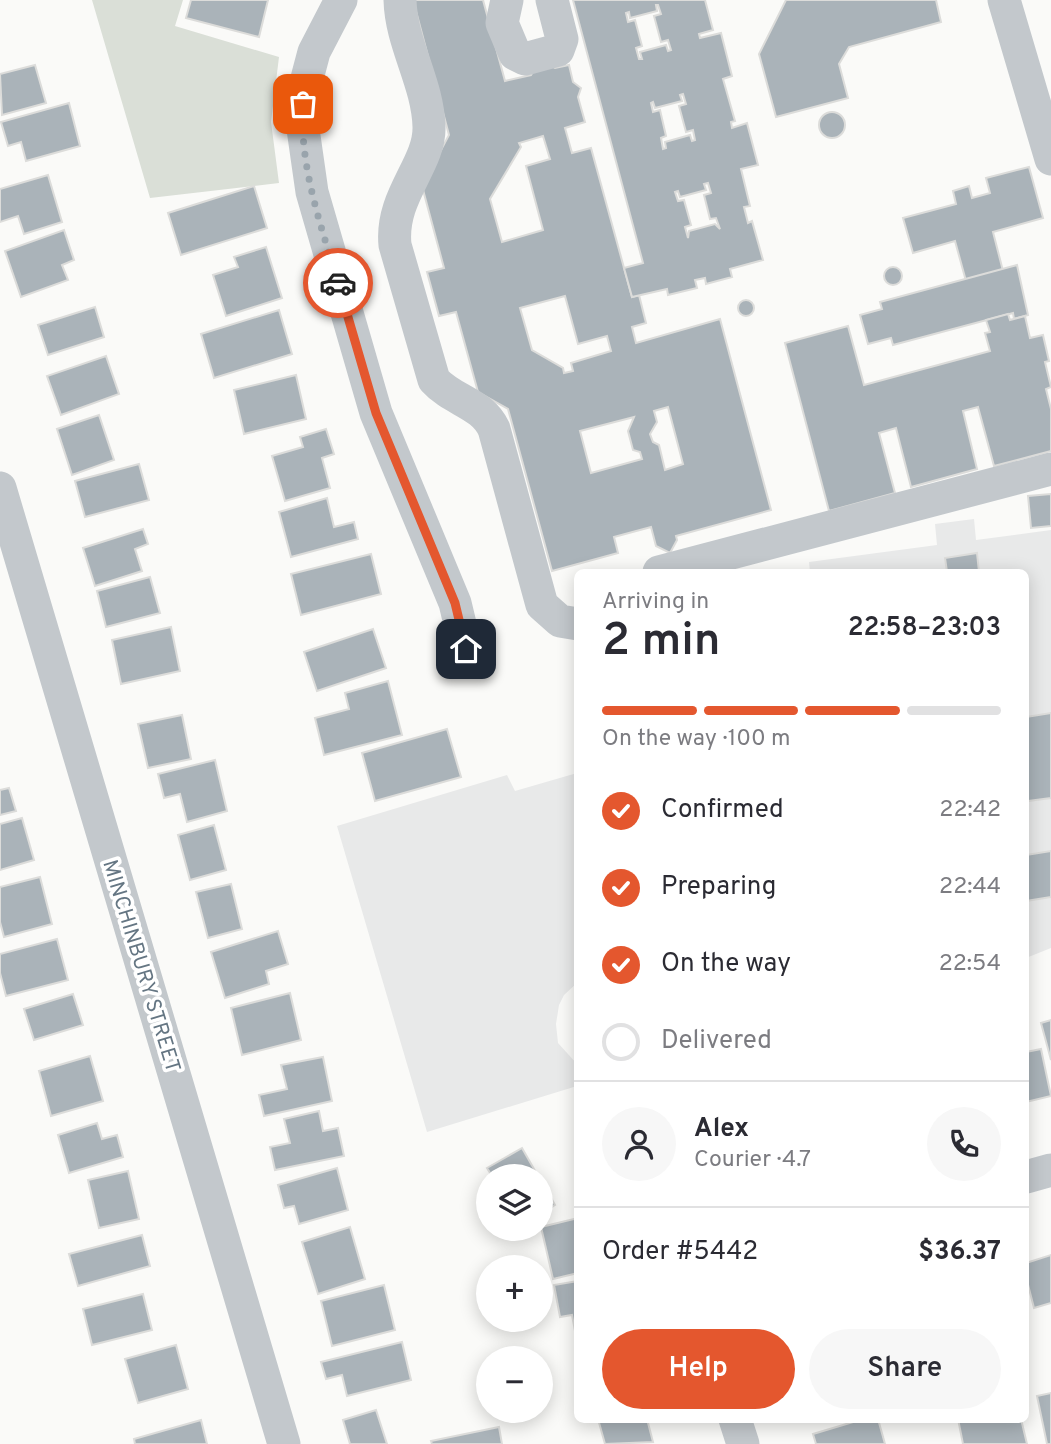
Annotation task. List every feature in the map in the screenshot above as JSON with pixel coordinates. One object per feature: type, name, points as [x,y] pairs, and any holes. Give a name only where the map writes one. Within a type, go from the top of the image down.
[{"type":"street","points":[[341,0],[314,52],[305,86],[302,122],[312,192],[376,413],[455,603],[466,649]]},
{"type":"street","points":[[400,0],[400,20],[429,129],[393,225],[395,245],[434,380],[447,394],[488,416],[494,429],[542,605],[560,621],[574,623]]},
{"type":"street","points":[[507,0],[501,14],[505,33],[515,54],[525,59],[558,50],[562,39],[552,0]]},
{"type":"street","points":[[1004,0],[1051,159]]},
{"type":"street","points":[[670,569],[1051,469]]},
{"type":"street","name":"MINCHINBURY STREET","points":[[0,488],[5,520],[284,1444]]},
{"type":"street","points":[[1029,1176],[1051,1170]]},
{"type":"street","points":[[736,1423],[743,1444]]},
{"type":"shaded area","points":[[92,0],[183,0],[175,26],[279,57],[271,122],[279,183],[150,198]]},
{"type":"shaded area","points":[[974,519],[976,540],[1051,530],[1051,948],[1029,957],[1029,569],[810,569],[809,562],[937,545],[935,524]]},
{"type":"shaded area","points":[[574,774],[574,986],[564,995],[559,1005],[556,1024],[558,1043],[574,1061],[574,1087],[427,1132],[337,826],[507,775],[515,791]]},
{"type":"building","points":[[191,0],[268,0],[259,37],[186,18]]},
{"type":"building","points":[[413,0],[483,0],[505,81],[531,75],[540,59],[555,68],[569,65],[573,82],[581,88],[578,97],[585,122],[565,128],[572,153],[591,148],[632,297],[639,295],[646,323],[632,327],[636,343],[720,319],[771,510],[676,536],[677,540],[670,553],[656,546],[651,527],[614,537],[618,553],[552,571],[508,409],[478,392],[456,312],[439,316],[427,272],[444,268],[422,186],[449,135]],"holes":[[[543,136],[550,159],[526,166],[543,230],[502,242],[490,199],[521,147],[519,143]],[[565,296],[578,344],[607,336],[611,351],[571,363],[573,371],[564,373],[563,368],[532,350],[520,308]],[[668,407],[683,464],[665,470],[659,445],[653,442],[650,434],[657,422],[654,411]],[[634,417],[628,431],[633,450],[640,452],[642,459],[591,473],[580,431]]]},
{"type":"building","points":[[573,0],[705,0],[713,30],[699,34],[700,38],[721,33],[732,76],[723,79],[735,121],[731,122],[732,128],[747,123],[758,165],[741,169],[750,206],[744,207],[748,223],[752,221],[763,260],[730,269],[732,277],[706,284],[705,278],[695,280],[697,288],[668,295],[667,289],[632,297],[624,268],[643,263]],"holes":[[[656,5],[661,14],[654,16],[661,42],[668,40],[671,50],[668,51],[666,45],[640,52],[642,59],[639,59],[636,48],[642,46],[635,20],[628,22],[626,13],[629,12],[630,18],[657,11]],[[683,94],[686,104],[679,106],[686,132],[693,130],[695,140],[692,141],[690,135],[665,142],[666,148],[663,149],[661,138],[666,136],[660,110],[653,112],[651,103],[653,102],[655,108],[682,101],[680,95]],[[708,183],[711,193],[704,195],[710,219],[716,218],[720,229],[715,224],[689,231],[688,238],[685,227],[691,225],[684,200],[678,201],[675,192],[678,191],[680,197],[706,190],[704,184]]]},
{"type":"building","points":[[786,0],[936,0],[941,22],[849,47],[839,64],[848,98],[776,117],[759,54]]},
{"type":"building","points":[[35,65],[46,103],[2,115],[0,74]]},
{"type":"building","points":[[69,103],[80,146],[26,161],[21,142],[8,146],[1,122]]},
{"type":"building","points":[[832,112],[841,116],[845,125],[841,134],[832,138],[823,134],[819,125],[823,116]]},
{"type":"building","points":[[1029,167],[1043,218],[993,232],[1003,271],[966,281],[955,241],[913,253],[903,218],[956,204],[953,191],[969,186],[972,198],[990,193],[986,178]]},
{"type":"building","points":[[48,175],[62,222],[24,234],[18,216],[0,222],[0,189]]},
{"type":"building","points":[[254,186],[267,228],[181,255],[168,213]]},
{"type":"building","points":[[64,230],[74,260],[62,265],[68,280],[21,297],[5,251]]},
{"type":"building","points":[[266,247],[282,298],[226,316],[213,275],[238,267],[234,257]]},
{"type":"building","points":[[1017,265],[1028,315],[1014,319],[1013,313],[893,345],[891,338],[868,344],[860,315],[882,309],[880,302]]},
{"type":"building","points":[[893,267],[899,270],[902,276],[899,282],[893,285],[887,282],[884,276],[887,270]]},
{"type":"building","points":[[746,300],[754,308],[746,316],[738,308]]},
{"type":"building","points":[[95,307],[104,337],[48,355],[38,325]]},
{"type":"building","points":[[279,310],[292,354],[214,378],[201,334]]},
{"type":"building","points":[[1008,314],[1010,320],[1025,316],[1030,338],[1043,335],[1049,361],[1045,362],[1051,387],[1046,389],[1051,409],[1051,451],[994,466],[978,407],[963,411],[977,469],[911,487],[896,428],[879,433],[895,493],[829,511],[785,343],[848,326],[864,385],[990,351],[985,333],[990,332],[986,320]]},
{"type":"building","points":[[106,356],[119,394],[61,415],[47,376]]},
{"type":"building","points":[[296,375],[306,419],[244,434],[234,390]]},
{"type":"building","points":[[99,415],[114,460],[72,475],[57,429]]},
{"type":"building","points":[[326,429],[334,454],[322,458],[330,488],[285,501],[272,456],[303,447],[300,437]]},
{"type":"building","points":[[139,464],[149,500],[85,517],[75,481]]},
{"type":"building","points":[[1051,494],[1051,526],[1031,528],[1028,496]]},
{"type":"building","points":[[327,498],[334,527],[354,522],[358,539],[291,557],[279,512]]},
{"type":"building","points":[[143,529],[148,544],[135,549],[142,571],[95,586],[83,548]]},
{"type":"building","points":[[977,553],[979,569],[947,569],[945,558]]},
{"type":"building","points":[[371,554],[381,594],[301,615],[291,574]]},
{"type":"building","points":[[150,577],[160,613],[106,627],[97,591]]},
{"type":"building","points":[[171,627],[180,671],[121,684],[112,640]]},
{"type":"building","points":[[373,629],[386,668],[317,691],[304,652]]},
{"type":"building","points":[[388,681],[402,735],[324,755],[315,718],[349,709],[345,693]]},
{"type":"building","points":[[1051,713],[1051,798],[1029,801],[1029,717]]},
{"type":"building","points":[[182,715],[191,759],[148,768],[138,724]]},
{"type":"building","points":[[447,729],[461,777],[375,801],[362,753]]},
{"type":"building","points":[[215,760],[227,811],[187,822],[180,794],[164,798],[158,774]]},
{"type":"building","points":[[9,788],[16,811],[0,815],[0,790]]},
{"type":"building","points":[[22,818],[34,860],[0,870],[0,824]]},
{"type":"building","points":[[214,825],[226,870],[190,880],[178,835]]},
{"type":"building","points":[[1051,851],[1051,897],[1029,901],[1029,855]]},
{"type":"building","points":[[40,877],[52,924],[4,937],[0,922],[0,887]]},
{"type":"building","points":[[231,884],[242,929],[208,938],[196,892]]},
{"type":"building","points":[[278,931],[288,964],[266,971],[269,984],[225,998],[211,952]]},
{"type":"building","points":[[57,939],[68,980],[6,996],[0,973],[0,954]]},
{"type":"building","points":[[290,993],[301,1040],[242,1055],[231,1008]]},
{"type":"building","points":[[73,994],[83,1025],[34,1040],[24,1009]]},
{"type":"building","points":[[1051,1020],[1051,1060],[1041,1023]]},
{"type":"building","points":[[1041,1049],[1051,1096],[1029,1101],[1029,1051]]},
{"type":"building","points":[[90,1056],[103,1101],[51,1116],[39,1071]]},
{"type":"building","points":[[323,1057],[332,1101],[264,1116],[259,1095],[287,1089],[281,1065]]},
{"type":"building","points":[[319,1111],[323,1131],[338,1128],[344,1156],[275,1170],[270,1147],[290,1143],[284,1119]]},
{"type":"building","points":[[97,1123],[102,1139],[117,1135],[123,1157],[69,1173],[58,1135]]},
{"type":"building","points":[[522,1148],[531,1164],[494,1164]]},
{"type":"building","points":[[337,1168],[348,1210],[299,1224],[294,1206],[284,1208],[278,1185]]},
{"type":"building","points":[[128,1171],[139,1219],[99,1228],[88,1180]]},
{"type":"building","points":[[574,1219],[574,1274],[553,1279],[553,1255],[547,1255],[544,1241],[553,1241],[553,1224]]},
{"type":"building","points":[[350,1227],[365,1279],[318,1294],[302,1242]]},
{"type":"building","points":[[142,1235],[150,1266],[78,1286],[69,1254]]},
{"type":"building","points":[[1051,1255],[1051,1303],[1034,1308],[1029,1289],[1029,1262]]},
{"type":"building","points":[[574,1282],[574,1326],[572,1315],[560,1317],[554,1285]]},
{"type":"building","points":[[384,1285],[395,1330],[332,1346],[321,1301]]},
{"type":"building","points":[[143,1294],[152,1330],[92,1345],[83,1309]]},
{"type":"building","points":[[402,1342],[411,1380],[347,1396],[342,1375],[326,1379],[321,1362]]},
{"type":"building","points":[[176,1345],[188,1389],[138,1403],[125,1359]]},
{"type":"building","points":[[1051,1393],[1051,1444],[1047,1444],[1037,1396]]},
{"type":"building","points":[[376,1410],[387,1444],[350,1444],[343,1420]]},
{"type":"building","points":[[201,1420],[207,1444],[135,1444],[134,1439]]},
{"type":"building","points":[[599,1423],[648,1423],[653,1442],[605,1444]]},
{"type":"building","points":[[850,1423],[879,1423],[885,1444],[816,1444],[813,1434]]},
{"type":"building","points":[[959,1423],[1022,1423],[1027,1444],[963,1444]]},
{"type":"building","points":[[499,1427],[502,1444],[432,1444],[431,1441]]},
{"type":"way so far","points":[[303,104],[305,156],[312,192],[338,283]]},
{"type":"route","points":[[338,283],[376,413],[455,603],[466,649]]}]
